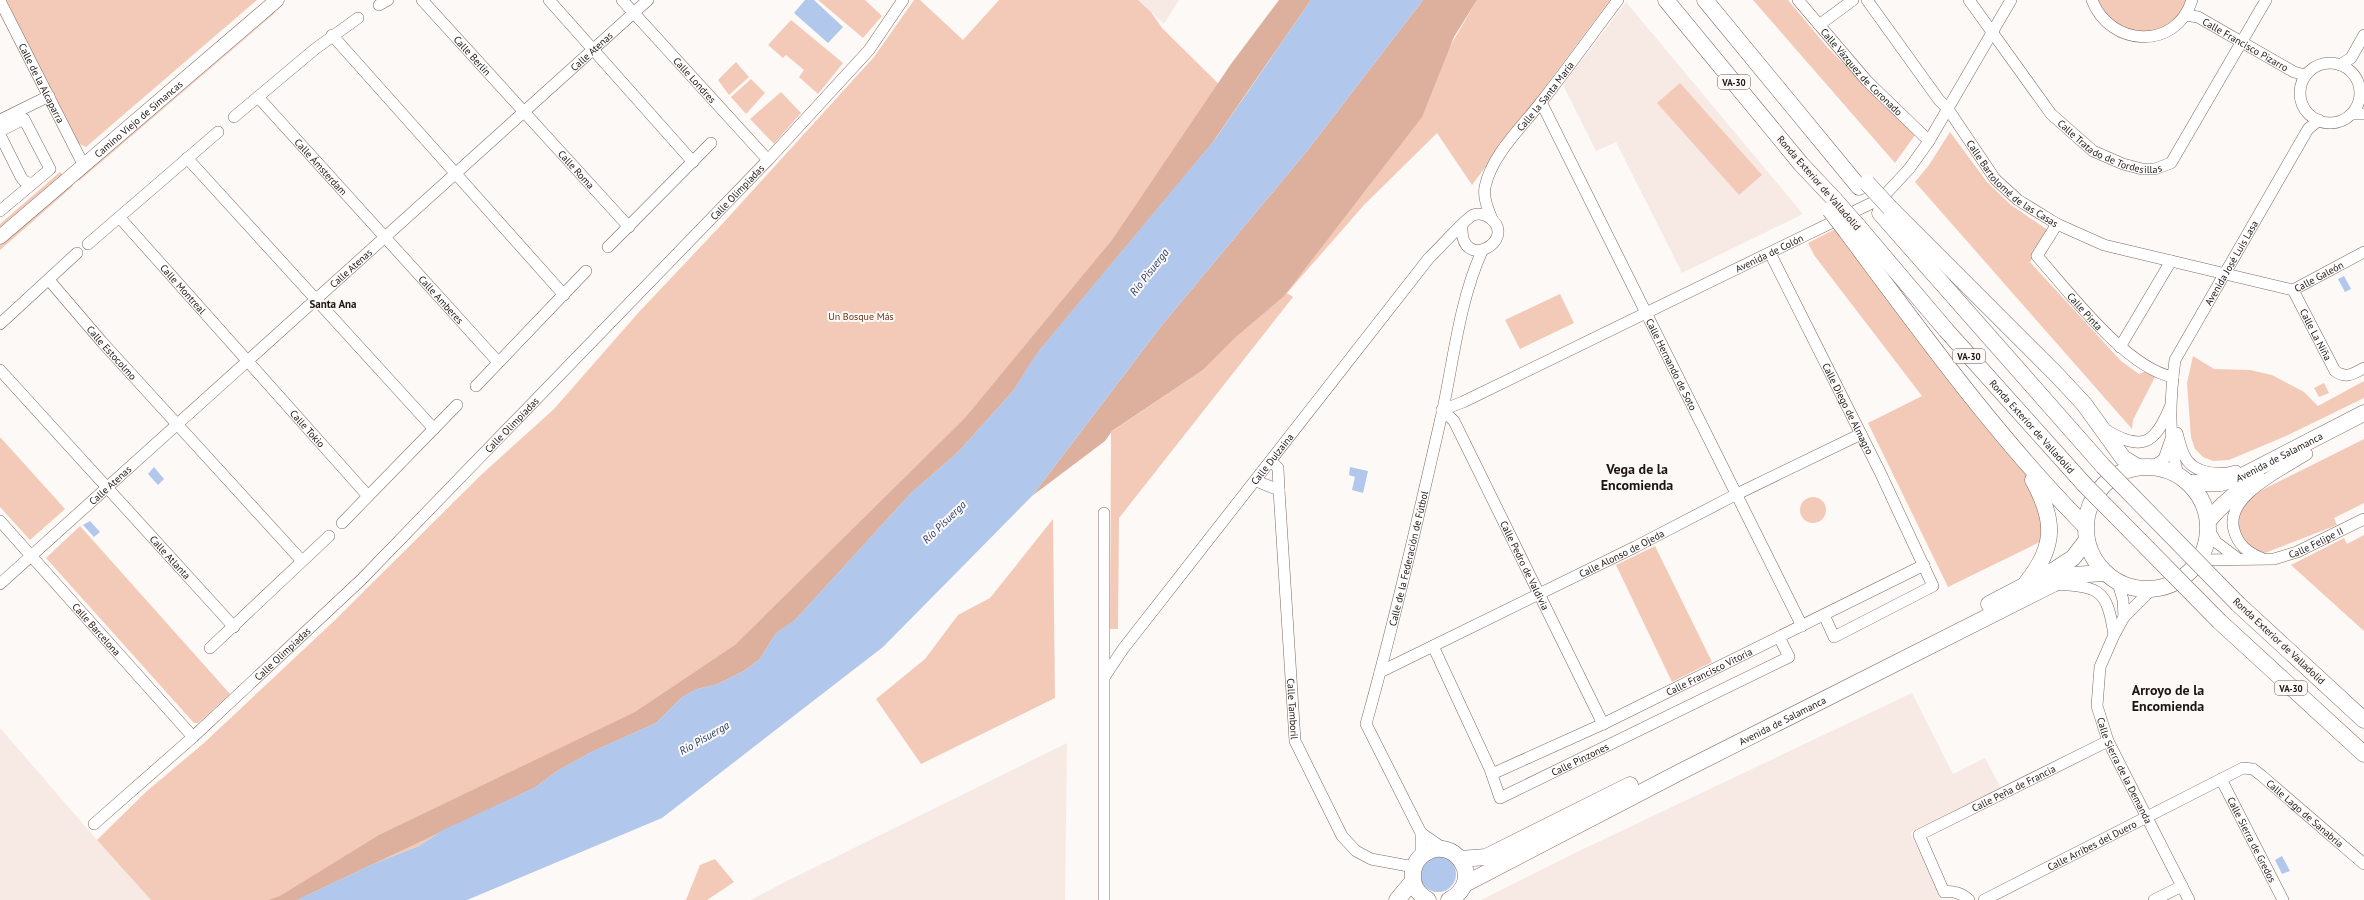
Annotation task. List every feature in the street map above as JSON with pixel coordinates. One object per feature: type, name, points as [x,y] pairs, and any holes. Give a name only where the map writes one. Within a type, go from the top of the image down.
[{"type":"highway","name":"Ronda Exterior de Valladolid","points":[[1666,0],[1852,228],[2084,484],[2219,621],[2364,754]]},
{"type":"highway","name":"Ronda Exterior de Valladolid","points":[[1705,0],[1837,160],[1863,185],[1885,210],[2103,466],[2238,604],[2364,720]]},
{"type":"highway","points":[[1885,210],[2051,369],[2103,428],[2123,458],[2145,467],[2183,479],[2202,499],[2209,525],[2205,551],[2201,560],[2188,575],[2176,582],[2151,590],[2134,589],[2118,583],[2104,573],[2093,558],[2086,533],[2088,509],[2096,494],[2107,481],[2117,475],[2145,467]]},
{"type":"highway","points":[[1852,228],[1914,323],[2021,457],[2086,533]]},
{"type":"highway","name":"Avenida de Salamanca","points":[[2209,525],[2225,501],[2241,488],[2364,413]]},
{"type":"highway","name":"Avenida de Salamanca","points":[[2183,479],[2221,482],[2240,477],[2364,425]]},
{"type":"highway","points":[[2021,457],[2044,501],[2051,528],[2047,548],[2040,567],[2024,586]]},
{"type":"highway","name":"Avenida de Salamanca","points":[[1460,859],[1486,857],[2024,586],[2073,558],[2086,533]]},
{"type":"highway","name":"Avenida de Salamanca","points":[[1465,884],[1682,770],[2054,584],[2073,575],[2104,573]]},
{"type":"highway","points":[[1398,900],[1416,868],[1430,849],[1444,849],[1460,859],[1465,869],[1465,884],[1457,896],[1449,900]]},
{"type":"highway","points":[[1416,868],[1416,890],[1428,900]]},
{"type":"main road","name":"Camino Viejo de Simancas","points":[[0,237],[83,164],[277,0]]},
{"type":"street","name":"Calle Berlín","points":[[422,0],[523,111]]},
{"type":"street","points":[[549,0],[591,50],[694,162]]},
{"type":"street","name":"Calle Londres","points":[[622,0],[768,160]]},
{"type":"street","name":"Calle Atenas","points":[[0,584],[523,111],[648,0]]},
{"type":"street","name":"Calle Olimpiadas","points":[[94,824],[193,737],[361,580],[768,160],[869,50],[903,0]]},
{"type":"street","name":"Calle la Santa María","points":[[1492,219],[1485,198],[1485,186],[1493,167],[1513,133],[1541,102],[1618,0]]},
{"type":"street","name":"Calle Vázquez de Coronado","points":[[1798,0],[1867,81],[1929,141]]},
{"type":"street","points":[[1819,25],[1853,0]]},
{"type":"street","name":"Calle Bartolomé de las Casas","points":[[1867,0],[1939,100],[1948,109],[1995,179],[2018,200],[2057,224],[2104,245],[2225,272]]},
{"type":"street","name":"Calle Tratado de Tordesillas","points":[[1969,0],[2050,114],[2093,151],[2123,164],[2155,169],[2171,163],[2266,0]]},
{"type":"street","name":"Avenida de Colón","points":[[1442,410],[1463,402],[1645,312],[1882,198],[1909,169],[1929,141],[2011,0]]},
{"type":"street","points":[[2092,0],[2096,12],[2108,26],[2125,34],[2143,37],[2161,34],[2177,24],[2189,7]]},
{"type":"street","name":"Calle de la Alcaparra","points":[[0,1],[83,164]]},
{"type":"street","name":"Calle Francisco Pizarro","points":[[2189,7],[2198,17],[2243,41],[2303,79]]},
{"type":"street","points":[[234,118],[332,35],[358,18]]},
{"type":"street","points":[[332,35],[454,174],[564,295]]},
{"type":"street","points":[[2340,65],[2351,58],[2364,35]]},
{"type":"street","points":[[2351,58],[2351,72]]},
{"type":"street","points":[[2308,114],[2319,120],[2332,122],[2341,120],[2362,110],[2358,82],[2351,72],[2340,65],[2327,63],[2317,65],[2303,79],[2300,96],[2308,114],[2308,129]]},
{"type":"street","points":[[0,120],[49,96]]},
{"type":"street","name":"Calle Ámsterdam","points":[[258,97],[385,236]]},
{"type":"street","name":"Calle Hernando de Soto","points":[[1541,102],[1735,495],[1802,626]]},
{"type":"street","name":"Calle Roma","points":[[523,111],[629,227]]},
{"type":"street","points":[[0,131],[24,119],[50,168],[0,211]]},
{"type":"street","name":"Avenida José Luis Lasa","points":[[2183,479],[2174,462],[2172,408],[2173,377],[2177,355],[2308,129],[2319,120]]},
{"type":"street","points":[[88,244],[218,132]]},
{"type":"street","points":[[0,135],[21,177],[24,181],[32,184]]},
{"type":"street","points":[[608,248],[711,143]]},
{"type":"street","points":[[187,158],[434,429]]},
{"type":"street","name":"Calle la Santa María","points":[[1475,214],[1485,198]]},
{"type":"street","points":[[1442,245],[1468,246],[1482,251],[1492,246],[1497,235],[1496,224],[1492,219],[1481,214],[1475,214],[1465,221],[1462,226],[1461,237],[1468,246]]},
{"type":"street","name":"Calle Montreal","points":[[120,218],[247,361]]},
{"type":"street","name":"Calle Pinta","points":[[2057,224],[2037,256],[2120,347],[2131,357],[2154,370],[2173,377]]},
{"type":"street","name":"Calle Dulzaina","points":[[1105,676],[1123,649],[1429,258],[1462,226]]},
{"type":"street","name":"Calle Amberes","points":[[385,236],[498,362]]},
{"type":"street","name":"Calle de la Federación de Fútbol","points":[[1468,246],[1473,272]]},
{"type":"street","name":"Calle de la Federación de Fútbol","points":[[1444,849],[1421,833],[1366,724],[1380,672],[1473,272],[1482,251]]},
{"type":"street","name":"Calle Galeón","points":[[2225,272],[2293,290],[2364,252]]},
{"type":"street","points":[[0,324],[77,253]]},
{"type":"street","name":"Calle Diego de Almagro","points":[[1770,253],[1862,434],[1933,586],[1834,637],[1824,615]]},
{"type":"street","points":[[2120,347],[2171,261]]},
{"type":"street","points":[[476,386],[586,271]]},
{"type":"street","name":"Calle Estocolmo","points":[[49,280],[178,423]]},
{"type":"street","name":"Calle La Niña","points":[[2293,290],[2335,371],[2342,376],[2349,376],[2364,368]]},
{"type":"street","name":"Calle Tokio","points":[[247,361],[368,496]]},
{"type":"street","points":[[0,370],[108,486]]},
{"type":"street","points":[[342,524],[457,405]]},
{"type":"street","name":"Avenida José Luis Lasa","points":[[2103,428],[2124,441],[2141,442],[2156,435],[2172,408]]},
{"type":"street","name":"Avenida José Luis Lasa","points":[[2172,408],[2184,457],[2195,468],[2225,474],[2305,449]]},
{"type":"street","name":"Calle Pedro de Valdivia","points":[[1442,410],[1454,421],[1602,724]]},
{"type":"street","points":[[178,423],[302,560]]},
{"type":"street","name":"Avenida José Luis Lasa","points":[[2145,467],[2164,459],[2173,432]]},
{"type":"street","name":"Calle Alonso de Ojeda","points":[[1380,672],[1735,495],[1862,434]]},
{"type":"street","name":"Avenida de Salamanca","points":[[2265,560],[2250,553],[2238,542],[2232,522],[2235,510],[2244,496],[2305,449]]},
{"type":"street","name":"Calle Tamboril","points":[[1271,461],[1278,468],[1295,741],[1342,836],[1356,851],[1371,859],[1416,868]]},
{"type":"street","points":[[1256,481],[1279,490]]},
{"type":"street","name":"Calle Atlanta","points":[[108,486],[234,627]]},
{"type":"street","points":[[1104,513],[1104,900]]},
{"type":"street","name":"Calle Felipe II","points":[[2201,560],[2237,558],[2274,560],[2297,552],[2364,519]]},
{"type":"street","name":"Calle Barcelona","points":[[0,521],[193,737]]},
{"type":"street","points":[[2209,525],[2216,542],[2237,558]]},
{"type":"street","points":[[210,648],[329,536]]},
{"type":"street","name":"Calle Francisco Vitoria","points":[[1492,774],[1602,724],[1924,565]]},
{"type":"street","points":[[2118,583],[2123,600],[2124,617]]},
{"type":"street","points":[[2054,584],[2086,587],[2100,592],[2106,600],[2114,635]]},
{"type":"street","name":"Calle Sierra de la Demanda","points":[[2151,590],[2124,617],[2114,635],[2100,667],[2097,684],[2097,706],[2108,741],[2189,900]]},
{"type":"street","name":"Calle Pinzones","points":[[1433,646],[1492,774],[1500,798],[1789,658],[1780,637]]},
{"type":"street","name":"Calle Peña de Francia","points":[[1969,900],[1950,890],[1944,892],[1919,835],[2108,741]]},
{"type":"street","name":"Calle Arribes del Duero","points":[[1984,900],[2000,896],[2147,817],[2243,768]]},
{"type":"street","name":"Calle Lago de Sanabria","points":[[2243,768],[2253,769],[2262,776],[2364,864]]},
{"type":"street","name":"Calle Sierra de Gredos","points":[[2221,779],[2283,900]]},
{"type":"street","name":"Calle de la Federación de Fútbol","points":[[1416,868],[1421,833]]},
{"type":"street","points":[[2154,900],[2182,886]]},
{"type":"shaded area","points":[[1138,0],[1179,0],[1164,24]]},
{"type":"shaded area","points":[[1279,0],[1311,0],[1212,143],[1037,353],[1013,391],[958,452],[911,493],[795,620],[776,633],[760,659],[744,671],[718,684],[697,689],[682,697],[656,723],[591,752],[557,771],[534,788],[297,900],[268,900],[280,896],[379,835],[635,712],[735,645],[965,418],[1112,240],[1231,64]]},
{"type":"shaded area","points":[[1423,0],[1477,0],[1454,37],[1422,117],[1284,296],[1237,336],[1203,370],[1112,431],[1105,441],[1032,496],[1162,325],[1307,151]]},
{"type":"shaded area","points":[[1626,2],[1803,214],[1682,273],[1616,142],[1596,151],[1563,85]]},
{"type":"shaded area","points":[[1912,693],[1953,774],[1985,758],[2001,788],[1910,833],[1939,892],[1940,900],[1481,900],[1577,852]]},
{"type":"shaded area","points":[[0,728],[97,840],[151,900],[0,900]]},
{"type":"shaded area","points":[[1067,743],[1065,900],[751,900],[783,883]]},
{"type":"green space","points":[[6,0],[257,0],[86,147],[77,143]]},
{"type":"green space","points":[[818,0],[865,0],[882,16],[863,38]]},
{"type":"green space","name":"Un Bosque Más","points":[[914,0],[920,0],[963,40],[999,0],[1138,0],[1151,12],[1162,28],[1239,104],[1216,138],[1013,391],[958,452],[911,493],[795,620],[718,684],[697,689],[682,697],[656,723],[591,752],[557,771],[534,788],[443,830],[419,846],[373,864],[297,900],[151,900],[97,840],[147,791],[204,743],[333,622],[481,475],[554,409],[639,312],[725,221],[874,57]]},
{"type":"green space","points":[[1477,0],[1610,0],[1472,185],[1437,133],[1364,205],[1287,293],[1293,297],[1119,518],[1118,629],[1110,629],[1111,432],[1203,370],[1237,336],[1329,235],[1368,187]]},
{"type":"green space","points":[[1753,0],[1788,0],[1828,48],[1915,135],[1895,163]]},
{"type":"green space","points":[[2097,0],[2188,0],[2185,8],[2167,28],[2141,35],[2107,19]]},
{"type":"green space","points":[[276,12],[79,181],[76,178],[268,13]]},
{"type":"green space","points":[[791,20],[843,63],[818,94],[799,77],[804,70],[786,55],[783,58],[768,45]]},
{"type":"green space","points":[[736,62],[749,77],[729,95],[718,80]]},
{"type":"green space","points":[[751,79],[765,93],[746,114],[731,97]]},
{"type":"green space","points":[[1680,83],[1762,175],[1739,195],[1657,103]]},
{"type":"green space","points":[[781,92],[801,113],[774,144],[750,119]]},
{"type":"green space","points":[[1950,132],[1987,182],[2011,205],[2049,231],[2030,262],[2121,361],[2139,374],[2146,371],[2155,377],[2133,420],[2132,429],[1915,182],[1929,165]]},
{"type":"green space","points":[[60,172],[64,176],[0,230],[0,224]]},
{"type":"green space","points":[[71,183],[73,186],[0,250],[0,245]]},
{"type":"green space","points":[[1837,228],[2017,459],[2039,495],[2046,539],[1948,587],[1868,423],[1922,396],[1814,255],[1808,243]]},
{"type":"green space","points":[[1560,294],[1574,323],[1520,349],[1505,320]]},
{"type":"green space","points":[[2193,356],[2214,369],[2250,370],[2272,375],[2304,392],[2318,406],[2364,381],[2364,398],[2286,436],[2229,460],[2213,461],[2203,457],[2195,449],[2191,437],[2187,383]]},
{"type":"green space","points":[[2324,383],[2329,393],[2319,397],[2314,388]]},
{"type":"green space","points":[[0,437],[65,509],[30,540],[0,507]]},
{"type":"green space","points":[[2364,439],[2364,503],[2334,518],[2337,525],[2260,555],[2244,545],[2237,528],[2240,507],[2250,496]]},
{"type":"green space","points":[[1813,497],[1823,500],[1826,510],[1823,520],[1813,523],[1803,520],[1800,510],[1803,500]]},
{"type":"green space","points":[[1053,519],[1055,698],[921,764],[876,699],[925,659],[958,615],[990,598]]},
{"type":"green space","points":[[80,526],[230,694],[198,723],[194,723],[46,558]]},
{"type":"green space","points":[[2364,535],[2364,631],[2291,565],[2344,538],[2347,544]]},
{"type":"green space","points":[[1655,546],[1712,662],[1672,682],[1616,565]]},
{"type":"green space","points":[[715,859],[734,882],[707,900],[686,900],[700,865]]},
{"type":"water","points":[[805,0],[814,0],[843,27],[828,43],[794,13]]},
{"type":"water","name":"Río Pisuerga","points":[[1311,0],[1423,0],[1307,151],[1162,325],[1032,496],[883,647],[662,818],[467,900],[297,900],[373,864],[419,846],[443,830],[534,788],[557,771],[591,752],[656,723],[682,697],[697,689],[718,684],[744,671],[760,659],[776,633],[795,620],[911,493],[958,452],[1013,391],[1037,353],[1216,138]]},
{"type":"water","points":[[2344,276],[2351,289],[2345,292],[2338,279]]},
{"type":"water","points":[[154,467],[164,479],[158,485],[148,474]]},
{"type":"water","points":[[1350,467],[1368,471],[1363,493],[1352,490],[1355,477],[1349,475]]},
{"type":"water","points":[[90,521],[100,532],[94,537],[83,525]]},
{"type":"water","points":[[1442,856],[1451,861],[1455,867],[1455,881],[1451,887],[1442,892],[1434,892],[1425,887],[1421,881],[1420,870],[1425,861],[1431,857]]},
{"type":"water","points":[[2282,856],[2290,871],[2282,874],[2275,860]]},
{"type":"district","name":"Santa Ana","points":[[333,304]]},
{"type":"district","name":"Vega de la Encomienda","points":[[1637,478]]},
{"type":"district","name":"Arroyo de la Encomienda","points":[[2168,698]]}]
